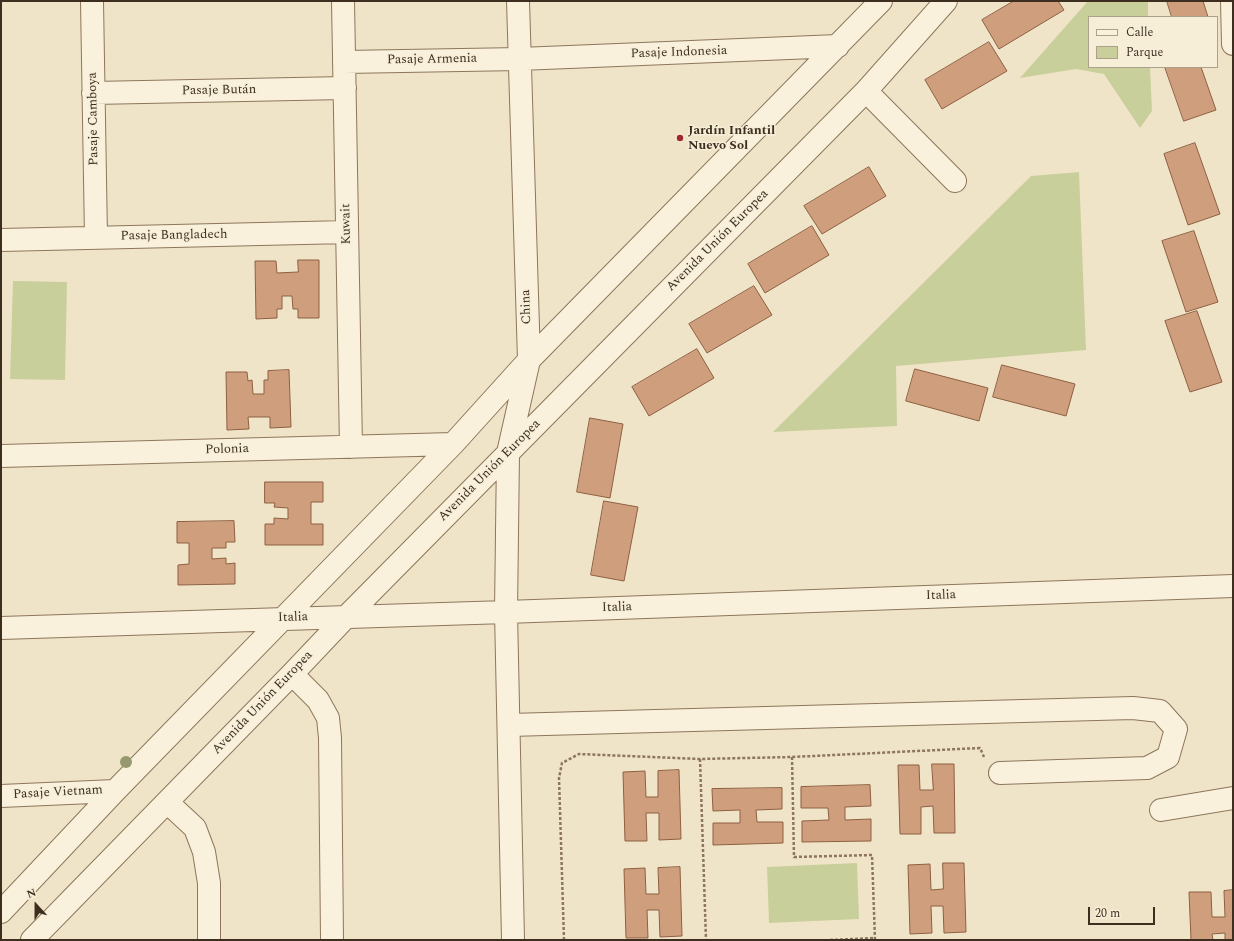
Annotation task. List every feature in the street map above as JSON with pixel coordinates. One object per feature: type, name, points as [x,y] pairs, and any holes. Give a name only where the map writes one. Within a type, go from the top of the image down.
[{"type":"street","name":"Pasaje Camboya","points":[[92,1],[96,238]]},
{"type":"street","name":"Kuwait","points":[[344,1],[351,447]]},
{"type":"street","name":"China","points":[[513,940],[506,612],[508,453],[529,360],[518,1]]},
{"type":"street","points":[[1,912],[115,791],[453,444],[529,360],[881,1]]},
{"type":"street","name":"Avenida Unión Europea","points":[[38,938],[346,617],[866,91],[946,1]]},
{"type":"street","points":[[1232,1],[1233,44]]},
{"type":"street","name":"Pasaje Indonesia","points":[[520,59],[838,46]]},
{"type":"street","name":"Pasaje Armenia","points":[[344,62],[520,59]]},
{"type":"street","name":"Pasaje Bután","points":[[93,93],[345,88]]},
{"type":"street","points":[[866,91],[955,181]]},
{"type":"street","name":"Pasaje Bangladech","points":[[1,240],[347,232]]},
{"type":"street","name":"Polonia","points":[[1,456],[453,444]]},
{"type":"street","name":"Italia","points":[[1,628],[506,612],[1233,586]]},
{"type":"street","points":[[292,674],[318,700],[328,718],[330,738],[332,940]]},
{"type":"street","points":[[509,725],[1133,708],[1160,711],[1176,729],[1168,757],[1147,768],[1000,773]]},
{"type":"street","name":"Pasaje Vietnam","points":[[1,796],[115,791]]},
{"type":"street","points":[[1162,810],[1233,798]]},
{"type":"street","points":[[167,802],[194,828],[204,852],[209,883],[209,940]]},
{"type":"path","points":[[564,940],[559,778],[562,763],[579,754],[700,759],[792,758],[980,748],[984,756],[984,767],[988,772],[1000,773]]},
{"type":"path","points":[[792,758],[794,857],[872,855],[875,939],[830,940]]},
{"type":"path","points":[[700,759],[706,940]]},
{"type":"green space","points":[[1088,1],[1148,1],[1148,16],[1088,16],[1088,68],[1150,68],[1152,111],[1140,128],[1104,74],[1076,69],[1020,78]]},
{"type":"green space","points":[[1079,172],[1086,350],[896,366],[897,426],[773,432],[1031,176]]},
{"type":"green space","points":[[13,281],[67,282],[65,380],[10,379]]},
{"type":"green space","points":[[857,863],[859,919],[769,923],[767,867]]},
{"type":"building","points":[[1014,1],[1058,1],[1064,10],[999,49],[982,20]]},
{"type":"building","points":[[1167,1],[1203,1],[1208,16],[1172,16]]},
{"type":"building","points":[[989,42],[1007,71],[942,109],[925,80]]},
{"type":"building","points":[[1165,68],[1201,68],[1216,110],[1184,121]]},
{"type":"building","points":[[1195,143],[1220,214],[1188,225],[1164,154]]},
{"type":"building","points":[[869,167],[886,196],[822,234],[804,206]]},
{"type":"building","points":[[812,226],[829,255],[765,293],[748,264]]},
{"type":"building","points":[[1194,231],[1218,302],[1186,312],[1162,241]]},
{"type":"building","points":[[298,260],[319,260],[319,318],[298,318],[298,309],[293,309],[292,296],[282,296],[282,309],[277,309],[277,318],[256,319],[255,261],[276,261],[277,273],[298,272]]},
{"type":"building","points":[[754,286],[772,315],[707,353],[689,324]]},
{"type":"building","points":[[1197,311],[1222,382],[1190,392],[1165,321]]},
{"type":"building","points":[[697,349],[714,378],[649,416],[632,387]]},
{"type":"building","points":[[1002,365],[1075,384],[1066,416],[993,397]]},
{"type":"building","points":[[915,369],[988,388],[979,421],[906,401]]},
{"type":"building","points":[[289,370],[291,427],[270,428],[270,417],[248,417],[249,429],[227,430],[226,372],[247,372],[248,381],[252,380],[253,394],[264,394],[264,380],[268,380],[268,371]]},
{"type":"building","points":[[590,418],[623,424],[610,498],[577,492]]},
{"type":"building","points":[[265,482],[323,482],[323,502],[311,502],[311,524],[323,524],[323,545],[265,545],[265,524],[274,524],[274,518],[288,519],[288,508],[274,507],[275,503],[265,503]]},
{"type":"building","points":[[604,501],[638,507],[624,581],[591,575]]},
{"type":"building","points":[[234,521],[235,542],[226,542],[226,548],[212,548],[212,559],[226,558],[226,564],[235,563],[235,584],[178,585],[178,565],[189,564],[189,543],[177,543],[177,522]]},
{"type":"building","points":[[932,764],[954,764],[955,833],[934,833],[933,806],[921,807],[921,834],[900,834],[898,765],[919,765],[920,790],[933,790]]},
{"type":"building","points":[[679,770],[681,839],[659,840],[659,813],[646,813],[647,841],[625,841],[623,772],[645,771],[646,797],[658,797],[658,771]]},
{"type":"building","points":[[870,785],[871,806],[845,807],[845,820],[871,819],[871,841],[802,842],[802,821],[829,820],[828,808],[801,808],[801,787]]},
{"type":"building","points":[[782,788],[782,809],[756,810],[757,822],[783,822],[783,843],[713,845],[713,823],[740,823],[740,810],[713,811],[712,789]]},
{"type":"building","points":[[943,863],[964,863],[966,932],[944,933],[943,906],[931,906],[932,933],[910,934],[908,865],[930,864],[931,890],[943,889]]},
{"type":"building","points":[[680,867],[682,936],[660,937],[659,910],[647,910],[648,938],[626,938],[624,869],[645,868],[646,894],[659,894],[658,868]]},
{"type":"building","points":[[1233,890],[1233,940],[1225,940],[1225,933],[1212,934],[1213,940],[1191,940],[1189,892],[1211,892],[1212,917],[1225,917],[1224,891]]},
{"type":"place","name":"Jardín Infantil Nuevo Sol","points":[[680,138]]}]
